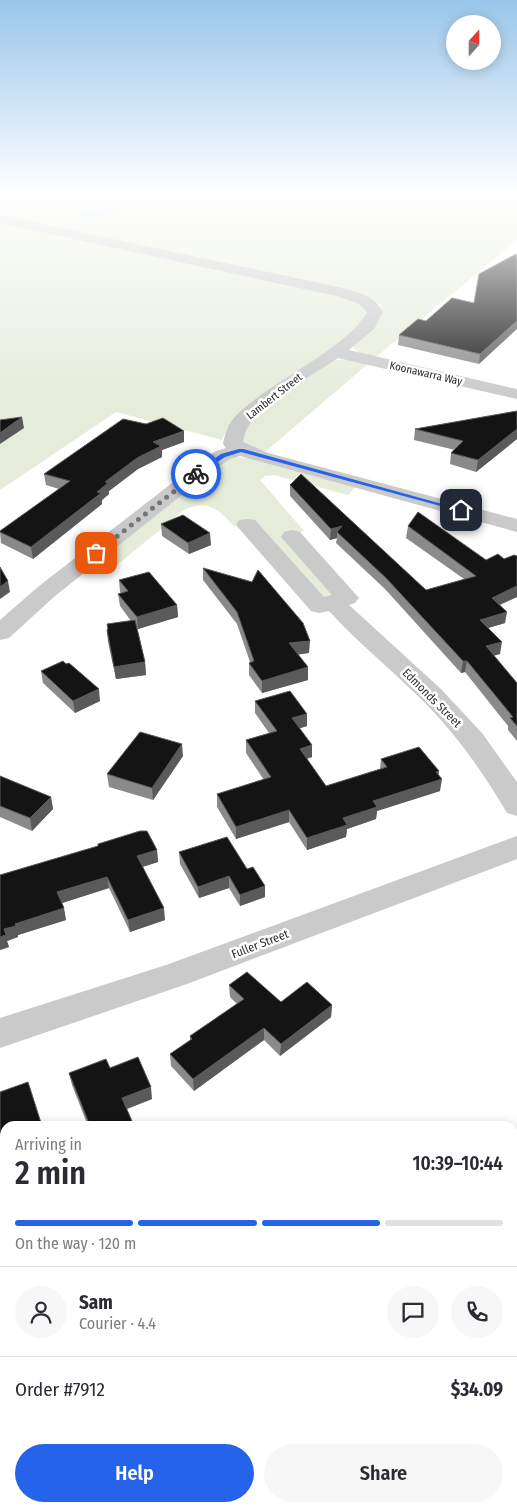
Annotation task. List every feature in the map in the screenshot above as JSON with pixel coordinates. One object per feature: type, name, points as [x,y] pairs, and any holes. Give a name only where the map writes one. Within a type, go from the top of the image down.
[{"type":"street","name":"Lambert Street","points":[[204,263],[358,298],[373,306],[376,315],[370,324],[335,352],[276,392],[247,416],[233,437],[233,444],[241,450]]},
{"type":"street","name":"Koonawarra Way","points":[[335,352],[517,394]]},
{"type":"street","points":[[0,634],[47,591],[205,467],[223,455],[241,450],[517,526]]},
{"type":"street","name":"Edmonds Street","points":[[247,525],[334,602],[362,632],[419,682],[452,716],[489,761],[517,806]]},
{"type":"street","name":"Edmonds Street","points":[[292,537],[334,602]]},
{"type":"street","name":"Fuller Street","points":[[0,1033],[175,975],[517,847]]},
{"type":"green space","points":[[0,263],[187,263],[355,300],[367,312],[354,332],[228,426],[222,440],[116,412],[0,490]]},
{"type":"green space","points":[[206,263],[490,263],[376,357],[358,352],[352,346],[378,321],[383,313],[380,304],[372,300]]},
{"type":"green space","points":[[347,359],[369,363],[265,452],[242,443],[241,433],[264,407],[332,361]]},
{"type":"green space","points":[[234,457],[249,458],[356,486],[348,495],[274,475],[265,476],[260,480],[304,531],[286,536],[334,595],[322,598],[251,522],[234,526],[218,511],[199,505],[184,510],[111,570],[93,563],[220,463]]},
{"type":"building","points":[[500,263],[517,263],[517,321],[480,354],[399,335],[418,319],[426,321],[452,298],[474,303],[479,274]]},
{"type":"building","points":[[517,411],[517,429],[478,460],[451,453],[463,441],[415,429]]},
{"type":"building","points":[[22,417],[0,433],[0,420]]},
{"type":"building","points":[[163,418],[184,431],[153,442],[161,446],[137,458],[105,482],[108,483],[97,492],[101,493],[31,547],[0,532],[70,481],[44,474],[123,419],[146,424]]},
{"type":"building","points":[[301,474],[426,590],[476,576],[408,526],[418,512],[486,560],[498,554],[504,559],[514,555],[517,556],[517,586],[492,598],[507,612],[480,620],[502,642],[486,646],[517,683],[517,726],[510,718],[513,717],[467,661],[463,661],[386,578],[337,532],[342,526],[331,529],[290,485]]},
{"type":"building","points":[[183,515],[210,533],[188,543],[161,524]]},
{"type":"building","points":[[0,567],[8,581],[0,587]]},
{"type":"building","points":[[203,568],[252,582],[258,570],[303,623],[310,641],[289,643],[308,667],[262,681],[249,663],[254,661],[237,612]]},
{"type":"building","points":[[149,572],[177,605],[137,617],[118,594],[128,591],[119,580]]},
{"type":"building","points":[[135,620],[145,662],[114,667],[107,624]]},
{"type":"building","points":[[63,661],[66,664],[69,663],[99,689],[73,701],[41,671]]},
{"type":"building","points":[[290,691],[307,714],[292,718],[312,745],[300,749],[326,786],[387,767],[381,759],[419,747],[439,771],[436,772],[442,779],[373,801],[377,807],[343,818],[347,825],[307,838],[289,810],[236,827],[217,794],[271,777],[246,740],[277,731],[255,701]]},
{"type":"building","points":[[140,732],[182,744],[152,788],[107,774]]},
{"type":"building","points":[[0,776],[51,797],[30,818],[0,806]]},
{"type":"building","points":[[140,831],[147,831],[157,850],[137,856],[164,908],[128,920],[107,877],[57,892],[64,908],[15,924],[16,926],[4,929],[6,935],[0,937],[0,875],[98,846],[98,844]]},
{"type":"building","points":[[227,837],[247,869],[253,867],[265,886],[240,895],[229,876],[198,887],[179,852]]},
{"type":"building","points":[[247,972],[281,1002],[307,982],[332,1005],[281,1044],[264,1028],[193,1079],[170,1054],[192,1039],[190,1036],[244,999],[229,985]]},
{"type":"building","points":[[138,1057],[151,1087],[122,1098],[132,1121],[88,1121],[69,1073],[106,1059],[110,1068]]},
{"type":"building","points":[[28,1082],[40,1121],[0,1121],[0,1092]]},
{"type":"way so far","points":[[96,553],[196,474]]},
{"type":"route","points":[[196,474],[223,455],[241,450],[461,510]]}]
